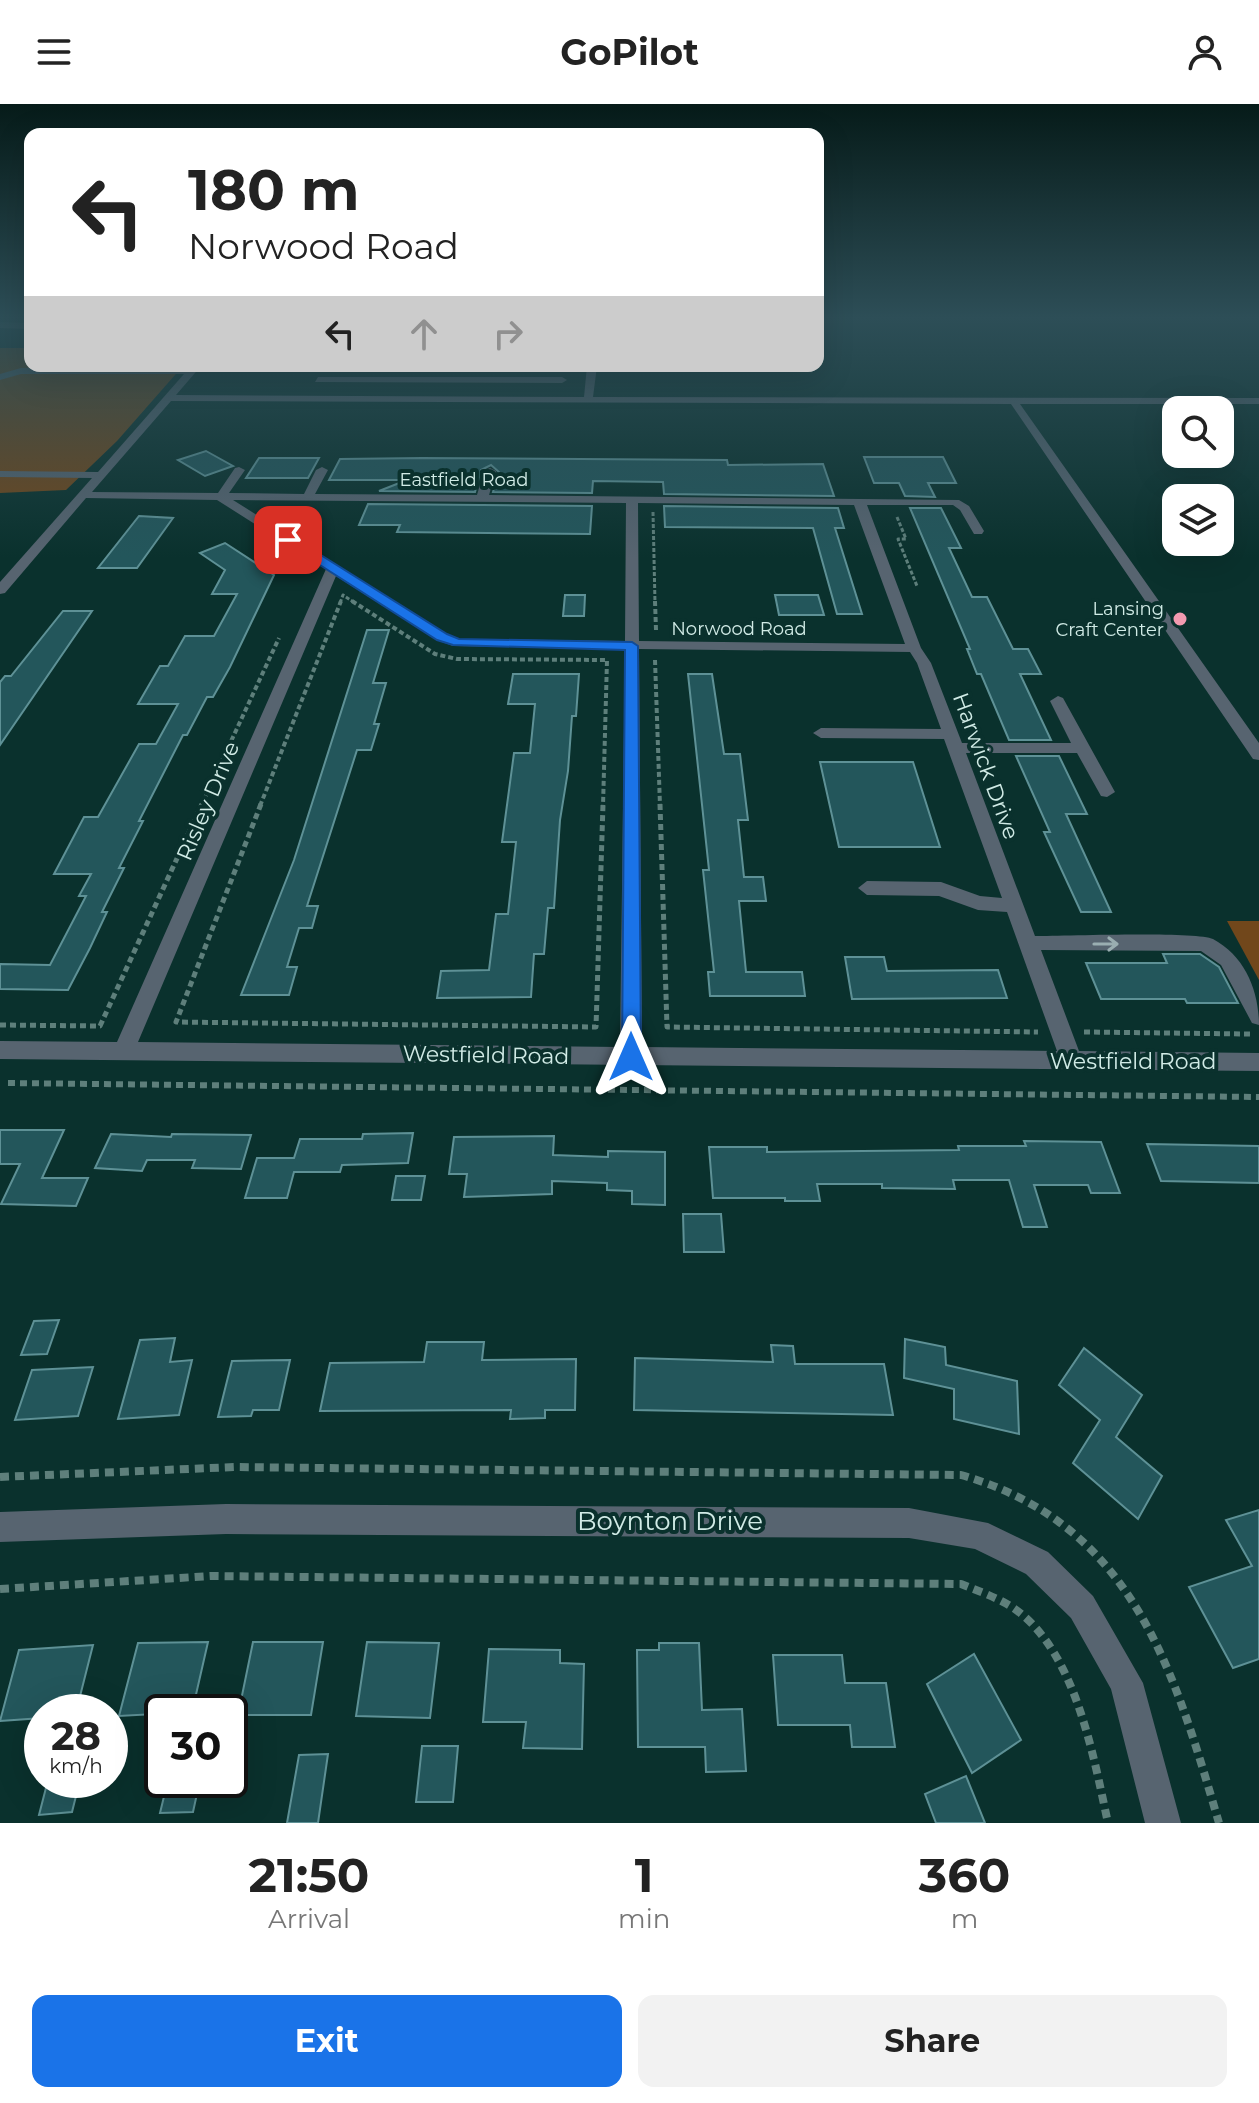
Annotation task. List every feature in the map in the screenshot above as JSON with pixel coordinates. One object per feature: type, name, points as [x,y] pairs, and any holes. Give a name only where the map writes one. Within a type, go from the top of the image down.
[{"type":"street","points":[[2,585],[168,398],[205,397]]},
{"type":"street","points":[[580,397],[588,400],[1259,401]]},
{"type":"street","points":[[1013,400],[1259,755]]},
{"type":"street","points":[[221,497],[239,470]]},
{"type":"street","points":[[308,497],[322,470]]},
{"type":"street","points":[[482,498],[490,471]]},
{"type":"street","points":[[0,474],[96,480]]},
{"type":"street","points":[[0,487],[96,480]]},
{"type":"street","name":"Eastfield Road","points":[[82,495],[955,502],[965,508],[978,531]]},
{"type":"street","name":"Norwood Road","points":[[221,497],[442,637],[458,643],[914,648]]},
{"type":"street","points":[[631,1057],[632,499]]},
{"type":"street","name":"Harwick Drive","points":[[851,501],[863,508],[1072,1061]]},
{"type":"street","name":"Risley Drive","points":[[124,1051],[333,568]]},
{"type":"street","points":[[1058,701],[1107,792]]},
{"type":"street","points":[[821,733],[1082,748]]},
{"type":"street","points":[[867,888],[941,889],[978,903],[1014,906]]},
{"type":"street","points":[[1028,943],[1205,944],[1228,960],[1259,1017]]},
{"type":"street","name":"Westfield Road","points":[[0,1050],[1259,1062]]},
{"type":"street","name":"Boynton Drive","points":[[0,1527],[226,1519],[893,1523],[977,1534],[1037,1563],[1082,1607],[1126,1683],[1163,1823]]},
{"type":"path","points":[[653,508],[656,634]]},
{"type":"path","points":[[343,595],[435,654],[457,659],[607,660],[596,1027],[176,1022],[343,595]]},
{"type":"path","points":[[0,1025],[100,1026],[279,637]]},
{"type":"path","points":[[670,660],[655,660],[667,1027],[1259,1034]]},
{"type":"path","points":[[8,1083],[1259,1097]]},
{"type":"path","points":[[0,1589],[211,1576],[961,1584],[1015,1609],[1060,1663],[1089,1740],[1108,1823]]},
{"type":"shaded area","points":[[0,397],[155,397],[117,441],[66,490],[0,493]]},
{"type":"shaded area","points":[[1227,921],[1259,921],[1259,980]]},
{"type":"building","points":[[206,451],[233,466],[205,476],[178,460]]},
{"type":"building","points":[[864,457],[943,457],[956,483],[928,483],[935,497],[905,496],[899,483],[874,483]]},
{"type":"building","points":[[259,458],[319,458],[308,478],[246,478]]},
{"type":"building","points":[[340,459],[727,460],[728,465],[823,464],[834,496],[664,494],[663,482],[593,481],[592,493],[493,492],[499,472],[491,465],[481,470],[475,492],[379,491],[407,480],[329,480]]},
{"type":"building","points":[[368,504],[592,506],[590,534],[397,532],[400,525],[359,525]]},
{"type":"building","points":[[664,506],[838,508],[844,528],[835,528],[862,614],[837,614],[813,528],[665,527]]},
{"type":"building","points":[[910,508],[941,508],[961,548],[949,548],[972,597],[987,597],[1013,649],[1028,649],[1041,674],[1020,674],[1051,740],[1009,740],[981,674],[977,674],[967,649],[970,649]]},
{"type":"building","points":[[139,516],[173,518],[137,568],[98,568]]},
{"type":"building","points":[[225,543],[274,575],[230,667],[213,697],[207,697],[187,735],[183,735],[139,821],[143,821],[119,868],[124,868],[102,912],[107,912],[90,948],[68,990],[0,989],[0,964],[50,965],[86,896],[79,896],[91,874],[54,874],[84,817],[98,817],[139,744],[156,744],[178,704],[138,704],[160,666],[168,666],[185,636],[214,636],[237,594],[212,594],[225,570],[200,553]]},
{"type":"building","points":[[565,595],[585,595],[584,616],[563,616]]},
{"type":"building","points":[[775,595],[818,595],[824,615],[779,615]]},
{"type":"building","points":[[63,611],[92,611],[0,745],[0,682],[5,676],[11,676]]},
{"type":"building","points":[[367,630],[389,630],[373,683],[386,683],[374,724],[379,724],[371,750],[357,750],[307,906],[318,906],[312,928],[299,928],[287,967],[297,967],[289,995],[241,995],[294,860]]},
{"type":"building","points":[[513,674],[579,674],[576,716],[572,716],[560,820],[554,908],[548,908],[544,954],[534,954],[531,997],[437,998],[441,971],[489,970],[496,914],[508,914],[516,842],[502,842],[514,753],[530,753],[535,704],[508,704]]},
{"type":"building","points":[[688,674],[712,674],[724,754],[740,754],[748,820],[738,820],[744,877],[763,877],[766,901],[739,901],[746,972],[802,972],[805,996],[710,996],[708,972],[714,972],[703,870],[709,870]]},
{"type":"building","points":[[1016,756],[1059,756],[1087,814],[1066,814],[1111,912],[1081,912],[1044,832],[1050,832]]},
{"type":"building","points":[[820,762],[913,762],[940,847],[839,847]]},
{"type":"building","points":[[1163,954],[1200,954],[1219,967],[1238,1003],[1187,1003],[1185,999],[1101,999],[1086,963],[1167,963]]},
{"type":"building","points":[[845,957],[884,957],[887,971],[998,970],[1007,998],[852,999]]},
{"type":"building","points":[[0,1130],[64,1130],[42,1178],[88,1178],[76,1206],[1,1204],[20,1164],[0,1164]]},
{"type":"building","points":[[413,1133],[408,1163],[342,1165],[340,1172],[294,1172],[287,1198],[245,1198],[257,1158],[294,1158],[300,1139],[362,1139],[363,1134]]},
{"type":"building","points":[[111,1134],[171,1137],[172,1134],[251,1135],[241,1169],[192,1168],[195,1160],[147,1160],[142,1171],[95,1168]]},
{"type":"building","points":[[554,1136],[553,1155],[608,1157],[608,1151],[665,1152],[665,1205],[632,1204],[632,1191],[607,1190],[607,1183],[552,1181],[552,1194],[464,1197],[467,1174],[449,1174],[454,1137]]},
{"type":"building","points":[[1024,1141],[1101,1142],[1120,1193],[1091,1193],[1088,1185],[1034,1185],[1047,1227],[1023,1227],[1009,1180],[953,1180],[955,1189],[817,1184],[820,1201],[713,1198],[709,1147],[767,1147],[767,1152],[959,1150],[958,1146],[1026,1146]]},
{"type":"building","points":[[1147,1144],[1259,1146],[1259,1183],[1161,1181]]},
{"type":"building","points":[[396,1176],[425,1176],[421,1200],[392,1200]]},
{"type":"building","points":[[683,1214],[721,1214],[724,1252],[684,1252]]},
{"type":"building","points":[[59,1320],[47,1354],[21,1355],[34,1321]]},
{"type":"building","points":[[175,1338],[170,1362],[192,1360],[179,1415],[118,1419],[140,1340]]},
{"type":"building","points":[[905,1339],[945,1347],[946,1365],[1017,1381],[1019,1434],[954,1419],[954,1389],[904,1378]]},
{"type":"building","points":[[427,1342],[484,1342],[482,1360],[576,1359],[575,1410],[545,1410],[545,1418],[510,1419],[511,1410],[320,1411],[330,1363],[424,1362]]},
{"type":"building","points":[[771,1345],[793,1346],[795,1364],[884,1364],[893,1415],[634,1410],[635,1358],[773,1362]]},
{"type":"building","points":[[1084,1348],[1142,1395],[1116,1437],[1162,1476],[1138,1519],[1073,1463],[1100,1420],[1059,1385]]},
{"type":"building","points":[[290,1360],[279,1410],[253,1410],[251,1416],[218,1417],[232,1361]]},
{"type":"building","points":[[93,1367],[78,1416],[15,1420],[32,1370]]},
{"type":"building","points":[[1259,1510],[1259,1659],[1233,1668],[1189,1587],[1252,1566],[1226,1520]]},
{"type":"building","points":[[208,1642],[196,1694],[144,1694],[144,1715],[128,1716],[128,1694],[125,1694],[138,1643]]},
{"type":"building","points":[[253,1642],[323,1642],[311,1715],[248,1715],[248,1694],[242,1694]]},
{"type":"building","points":[[367,1642],[439,1643],[430,1718],[356,1716]]},
{"type":"building","points":[[659,1643],[699,1643],[702,1710],[742,1709],[746,1771],[706,1772],[705,1747],[638,1747],[637,1650],[659,1650]]},
{"type":"building","points":[[93,1645],[81,1694],[24,1694],[24,1719],[0,1721],[19,1650]]},
{"type":"building","points":[[489,1649],[560,1650],[560,1663],[584,1664],[582,1749],[523,1748],[526,1722],[483,1722]]},
{"type":"building","points":[[974,1654],[1021,1740],[972,1773],[927,1684]]},
{"type":"building","points":[[773,1655],[842,1655],[845,1683],[886,1683],[895,1747],[852,1747],[850,1725],[778,1725]]},
{"type":"building","points":[[422,1746],[458,1746],[453,1802],[416,1802]]},
{"type":"building","points":[[328,1754],[318,1823],[287,1823],[299,1755]]},
{"type":"building","points":[[966,1776],[985,1823],[936,1823],[925,1794]]},
{"type":"building","points":[[43,1798],[76,1798],[72,1812],[39,1815]]},
{"type":"building","points":[[164,1798],[196,1798],[193,1812],[160,1813]]},
{"type":"place","name":"Lansing Craft Center","points":[[1180,619]]},
{"type":"route","points":[[288,540],[442,637],[458,643],[632,646],[631,1057]]}]
